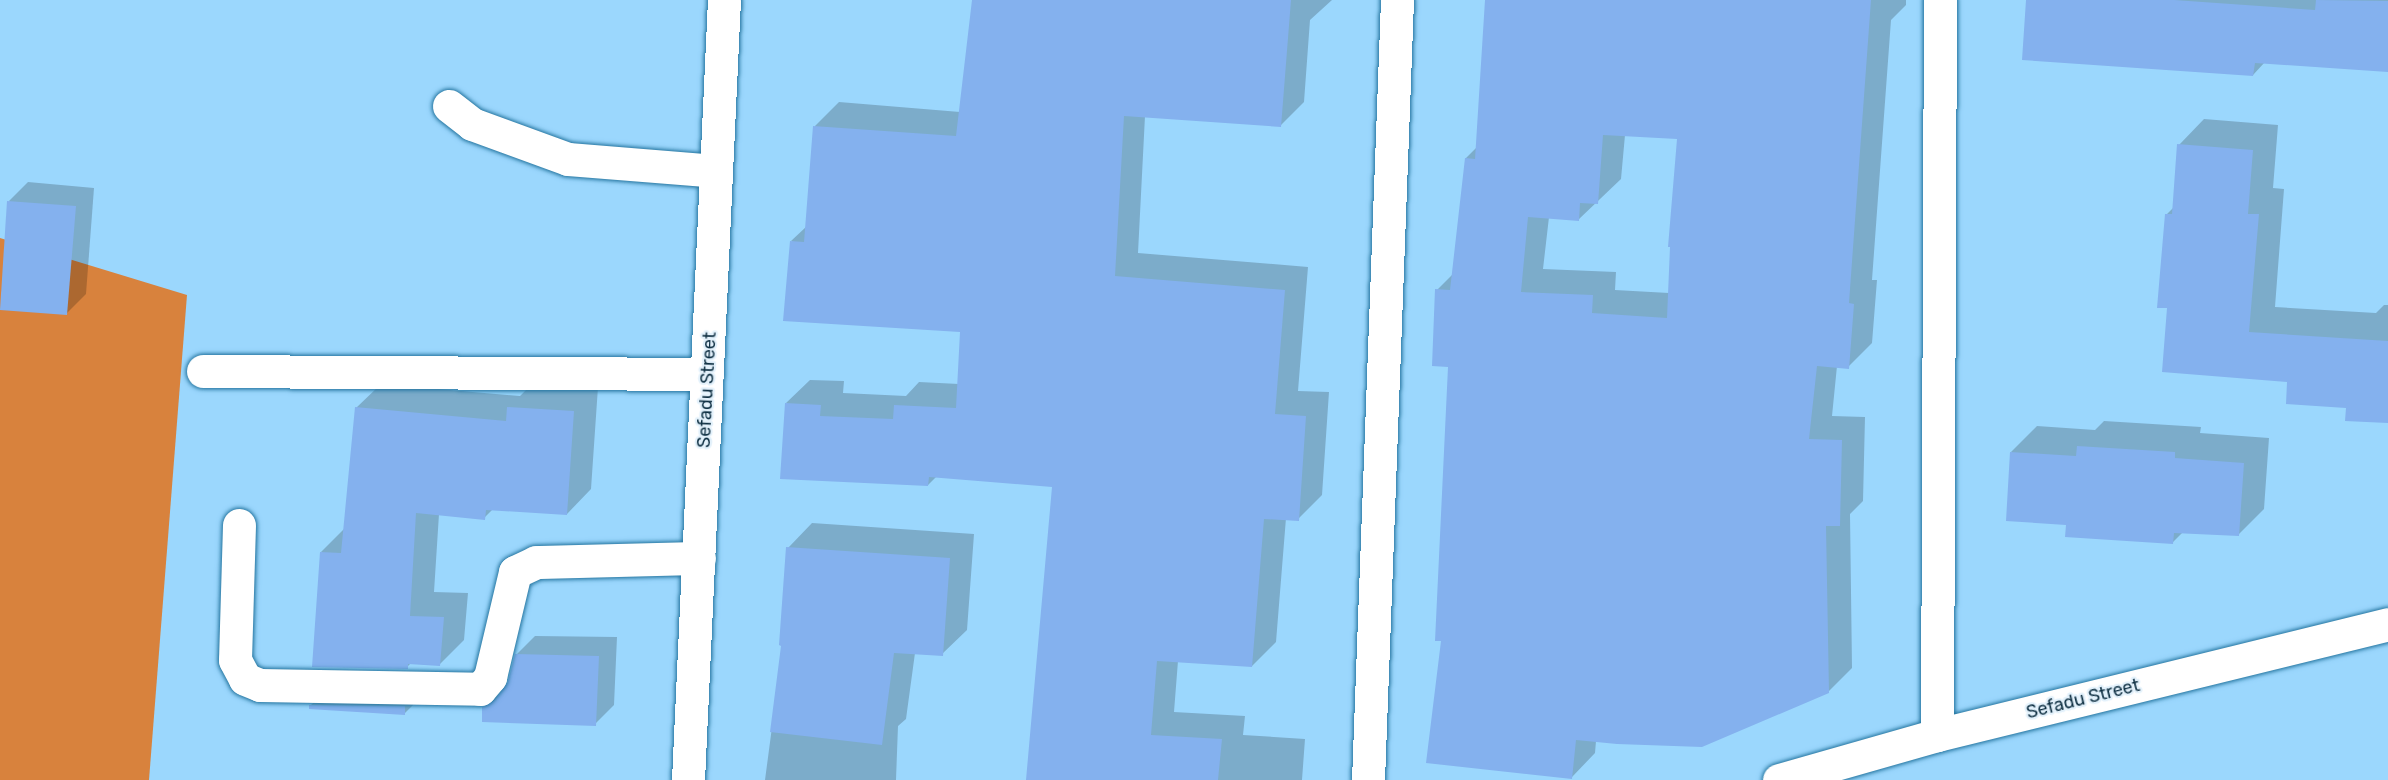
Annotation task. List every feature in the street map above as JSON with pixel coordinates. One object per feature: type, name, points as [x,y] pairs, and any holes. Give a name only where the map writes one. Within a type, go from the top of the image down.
[{"type":"street","name":"Sefadu Street","points":[[688,780],[724,0]]},
{"type":"street","points":[[1368,780],[1397,0]]},
{"type":"street","points":[[1937,735],[1940,0]]},
{"type":"street","points":[[449,106],[472,124],[568,159],[716,171]]},
{"type":"street","points":[[203,371],[707,374]]},
{"type":"street","points":[[239,525],[235,660],[245,679],[260,685],[480,689],[490,677],[515,572],[536,562],[699,558]]},
{"type":"street","name":"Sefadu Street","points":[[1779,780],[1937,735],[2388,624]]},
{"type":"shaded area","points":[[0,238],[187,295],[149,780],[0,780]]},
{"type":"building","points":[[972,0],[1291,0],[1281,127],[1124,116],[1115,276],[1285,290],[1275,414],[1306,416],[1299,521],[1264,519],[1252,667],[1157,661],[1151,735],[1222,739],[1218,780],[1026,780],[1052,487],[929,477],[928,486],[780,479],[785,403],[821,405],[820,416],[893,419],[894,405],[956,408],[960,332],[783,321],[790,241],[804,242],[813,126],[956,136]]},
{"type":"building","points":[[1485,0],[1871,0],[1849,303],[1854,304],[1849,369],[1817,366],[1809,439],[1842,440],[1840,526],[1826,526],[1829,693],[1702,747],[1576,740],[1572,779],[1426,763],[1441,641],[1435,641],[1448,367],[1432,366],[1435,289],[1450,290],[1465,158],[1475,159]],"holes":[[[1603,135],[1677,139],[1668,247],[1670,247],[1667,318],[1592,313],[1593,295],[1521,292],[1528,217],[1579,221],[1580,203],[1598,204]]]},
{"type":"building","points":[[2026,0],[2174,0],[2315,10],[2316,0],[2388,1],[2388,72],[2255,63],[2253,76],[2022,60]]},
{"type":"building","points":[[2177,144],[2253,150],[2248,214],[2259,214],[2249,332],[2388,341],[2388,423],[2345,421],[2346,408],[2286,404],[2287,382],[2162,372],[2167,308],[2157,308],[2165,214],[2172,214]]},
{"type":"building","points":[[7,201],[76,206],[67,315],[0,310]]},
{"type":"building","points":[[355,407],[506,421],[507,407],[574,411],[567,515],[486,510],[485,520],[416,513],[410,616],[444,617],[440,666],[408,664],[408,669],[312,667],[320,552],[341,553]]},
{"type":"building","points":[[2077,446],[2175,452],[2175,458],[2244,463],[2239,536],[2174,533],[2173,544],[2065,537],[2066,525],[2006,521],[2010,452],[2076,456]]},
{"type":"building","points":[[786,547],[950,558],[943,656],[894,653],[882,745],[770,732],[781,646],[779,645]]},
{"type":"building","points":[[515,654],[599,656],[596,726],[482,722],[482,707],[494,701],[508,682]]},
{"type":"building","points":[[309,705],[405,706],[405,715],[309,709]]}]
